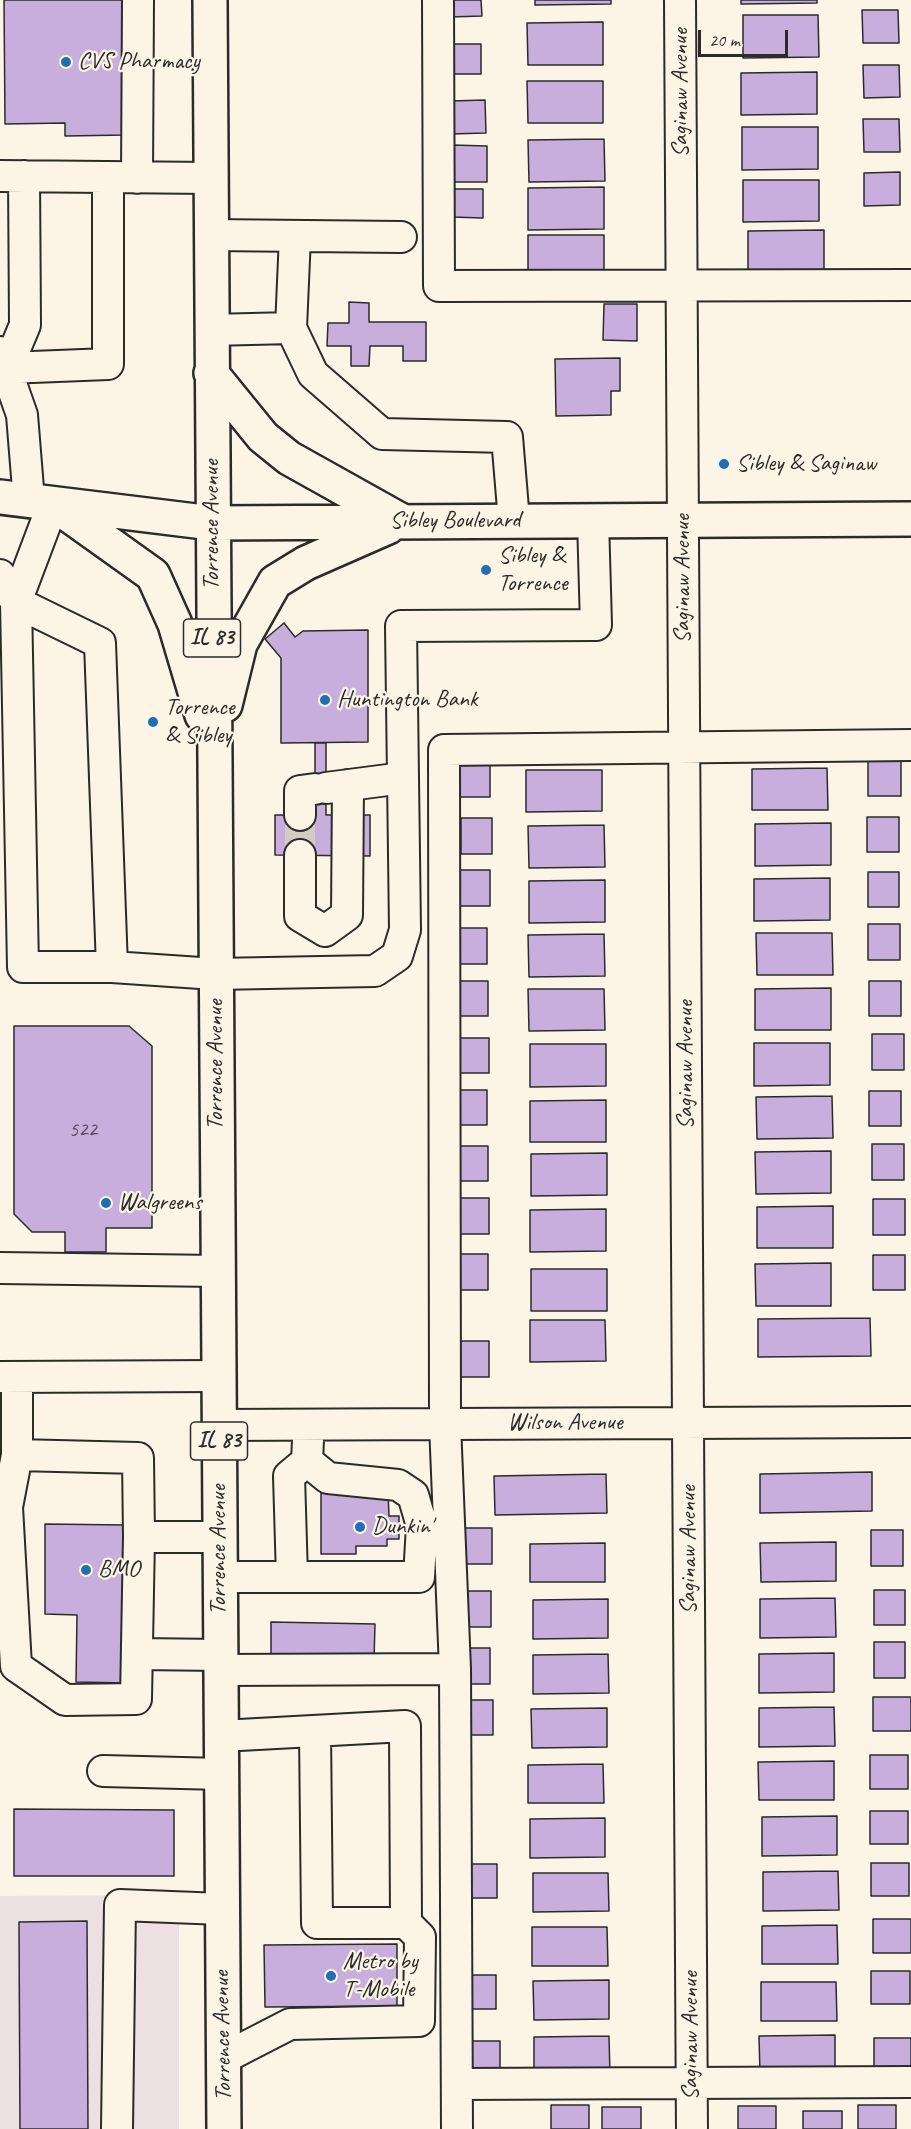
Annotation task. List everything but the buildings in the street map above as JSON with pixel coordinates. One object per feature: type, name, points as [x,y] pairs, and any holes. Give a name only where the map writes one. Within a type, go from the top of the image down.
[{"type":"main road","name":"Torrence Avenue","points":[[210,0],[213,753],[224,2129]]},
{"type":"main road","points":[[211,373],[263,437],[289,458],[401,521]]},
{"type":"main road","name":"Sibley Boulevard","points":[[27,501],[212,523],[911,519]]},
{"type":"main road","points":[[27,501],[153,575],[175,624],[213,753]]},
{"type":"main road","points":[[213,753],[240,644],[275,582],[306,563],[401,521]]},
{"type":"street","points":[[4,360],[108,364],[138,0]]},
{"type":"street","points":[[438,0],[439,286],[911,285]]},
{"type":"street","name":"Saginaw Avenue","points":[[680,0],[692,2129]]},
{"type":"street","points":[[211,178],[12,176],[25,325],[4,360],[22,415],[27,501],[16,602],[23,967],[112,967],[215,974],[375,971],[397,956],[405,930],[401,626],[596,625],[594,520]]},
{"type":"street","points":[[211,235],[401,237]]},
{"type":"street","points":[[295,236],[291,328],[313,374],[382,434],[507,436],[514,521]]},
{"type":"street","points":[[211,330],[291,328]]},
{"type":"street","points":[[0,575],[16,602],[100,643],[112,967]]},
{"type":"street","points":[[457,2129],[454,1669],[445,1424],[444,750],[911,745]]},
{"type":"street","points":[[300,815],[300,791],[403,777]]},
{"type":"street","points":[[325,931],[347,915],[330,787]]},
{"type":"street","points":[[300,855],[300,916],[325,931]]},
{"type":"street","points":[[325,931],[325,972]]},
{"type":"street","points":[[0,1268],[217,1271]]},
{"type":"street","points":[[18,1455],[138,1458],[139,1654],[136,1699],[65,1700],[16,1666],[7,1507],[18,1455],[9,1377],[218,1376]]},
{"type":"street","name":"Wilson Avenue","points":[[218,1425],[911,1422]]},
{"type":"street","points":[[292,1577],[289,1476],[307,1461],[308,1425]]},
{"type":"street","points":[[220,1577],[419,1577],[422,1526],[413,1495],[398,1485],[328,1478],[307,1461]]},
{"type":"street","points":[[139,1537],[219,1537]]},
{"type":"street","points":[[139,1654],[220,1662],[454,1669]]},
{"type":"street","points":[[221,1736],[405,1726],[406,1923],[420,1937],[419,2020],[290,2024],[224,2058]]},
{"type":"street","points":[[315,1731],[317,1923],[406,1923]]},
{"type":"street","points":[[103,1771],[221,1774]]},
{"type":"street","points":[[117,2129],[120,1905],[222,1909]]},
{"type":"street","points":[[457,2084],[911,2082]]},
{"type":"shaded area","points":[[179,1895],[179,2129],[0,2129],[0,1896]]},
{"type":"tunnel","points":[[300,815],[300,855]]},
{"type":"place","name":"CVS Pharmacy","points":[[66,62]]},
{"type":"place","name":"Sibley & Saginaw","points":[[724,464]]},
{"type":"place","name":"Sibley & Torrence","points":[[486,570]]},
{"type":"place","name":"Huntington Bank","points":[[325,700]]},
{"type":"place","name":"Torrence & Sibley","points":[[153,722]]},
{"type":"place","name":"Walgreens","points":[[106,1203]]},
{"type":"place","name":"Dunkin'","points":[[360,1527]]},
{"type":"place","name":"BMO","points":[[86,1570]]},
{"type":"place","name":"Metro by T-Mobile","points":[[331,1976]]}]
